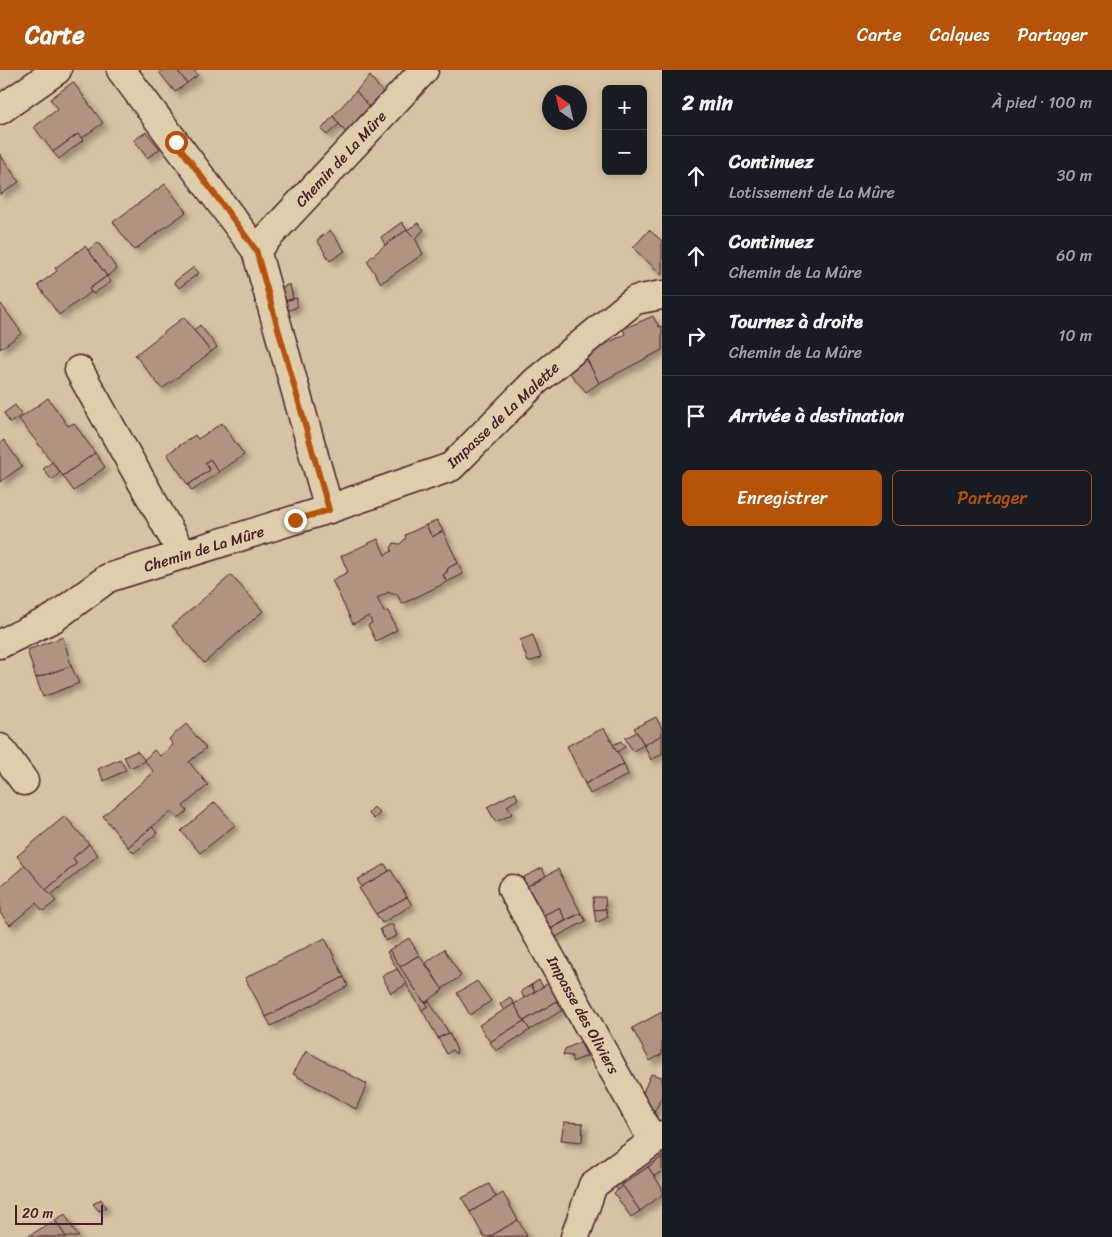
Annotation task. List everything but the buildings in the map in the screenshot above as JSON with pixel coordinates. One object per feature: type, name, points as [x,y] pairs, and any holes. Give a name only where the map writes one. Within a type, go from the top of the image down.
[{"type":"street","points":[[0,110],[57,70]]},
{"type":"street","points":[[120,70],[256,250],[329,510]]},
{"type":"street","name":"Chemin de La Mûre","points":[[256,250],[424,70]]},
{"type":"street","name":"Impasse de La Malette","points":[[329,510],[451,467],[536,381],[635,300],[662,295]]},
{"type":"street","points":[[79,370],[183,555]]},
{"type":"street","name":"Chemin de La Mûre","points":[[0,644],[54,618],[108,578],[329,510]]},
{"type":"street","points":[[0,748],[24,781]]},
{"type":"street","name":"Impasse des Oliviers","points":[[512,889],[658,1138]]},
{"type":"street","points":[[575,1237],[593,1185],[658,1138]]},
{"type":"route","points":[[176,142],[256,250],[329,510],[295,520]]}]
